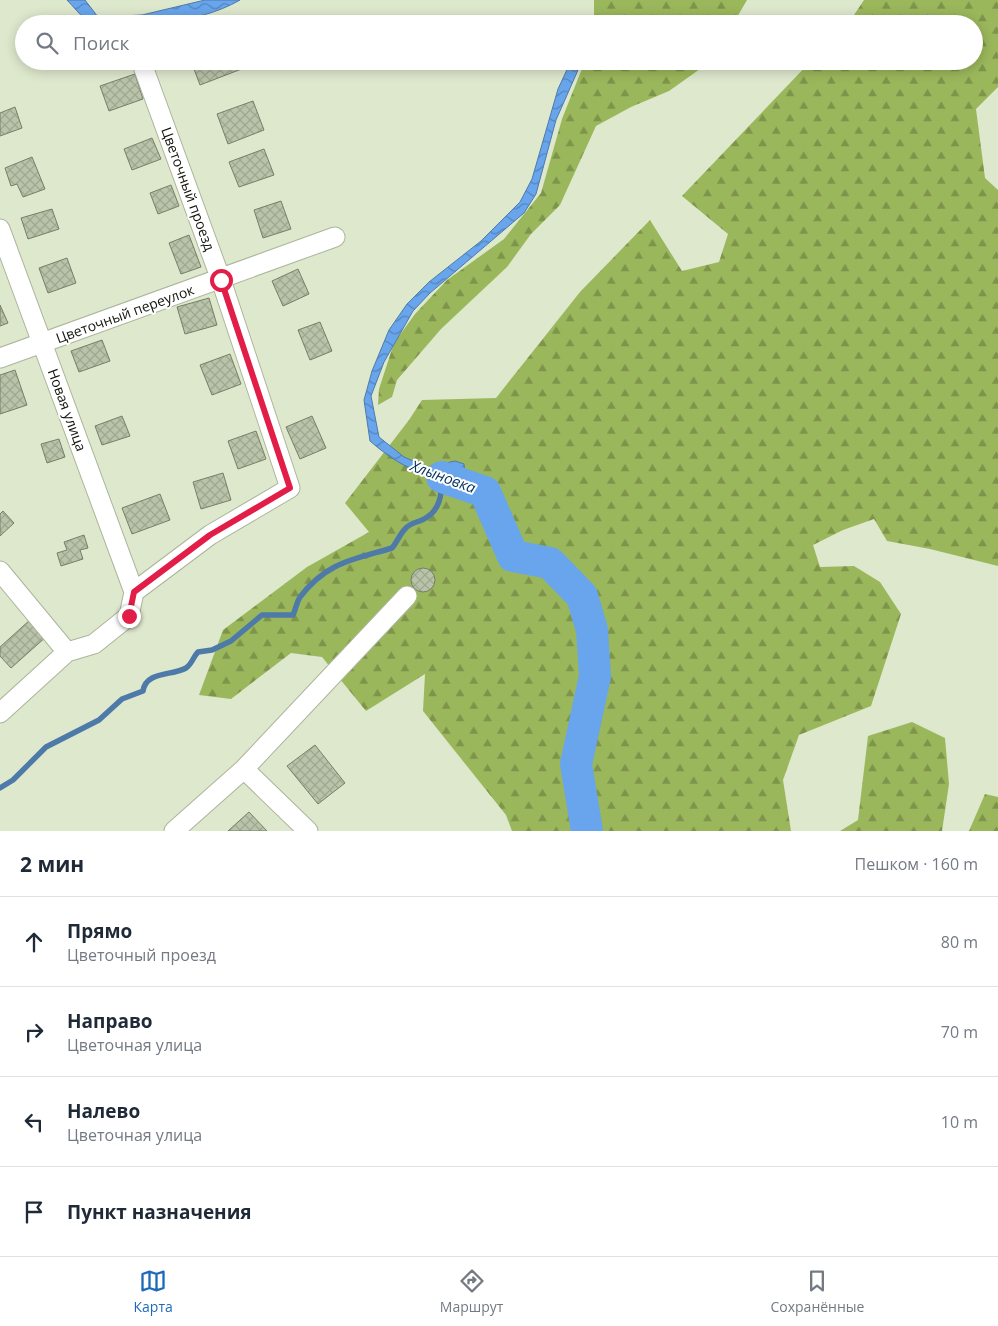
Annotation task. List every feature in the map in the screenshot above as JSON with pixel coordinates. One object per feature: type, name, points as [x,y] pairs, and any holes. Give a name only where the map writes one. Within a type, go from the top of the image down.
[{"type":"street","name":"Цветочный проезд","points":[[134,592],[210,535],[290,488],[221,280],[144,70]]},
{"type":"street","name":"Новая улица","points":[[0,229],[134,592]]},
{"type":"street","name":"Цветочный переулок","points":[[0,358],[221,280],[335,236]]},
{"type":"street","points":[[0,571],[67,652]]},
{"type":"street","points":[[0,713],[67,652],[94,644],[129,616],[134,592]]},
{"type":"street","points":[[174,831],[244,769],[407,596]]},
{"type":"street","points":[[244,769],[308,831]]},
{"type":"green space","points":[[594,0],[747,0],[738,15],[594,15]]},
{"type":"green space","points":[[864,0],[998,0],[998,87],[976,109],[985,178],[998,190],[998,566],[930,549],[887,541],[874,519],[843,530],[813,545],[820,567],[854,566],[880,582],[901,614],[871,706],[799,735],[783,780],[791,831],[512,831],[506,815],[423,711],[425,674],[366,711],[322,657],[291,653],[231,699],[199,695],[223,630],[307,567],[369,532],[345,503],[409,420],[422,400],[496,398],[580,292],[650,220],[682,271],[719,262],[728,234],[682,196],[802,70],[983,70],[983,15],[854,15]]},
{"type":"green space","points":[[581,70],[699,70],[669,91],[631,107],[596,126],[560,205],[531,234],[507,267],[441,329],[397,380],[392,397],[378,405],[379,389],[394,343],[415,314],[447,280],[504,239],[541,193],[562,119]]},
{"type":"green space","points":[[912,722],[945,738],[949,784],[942,831],[840,831],[858,820],[868,736]]},
{"type":"green space","points":[[985,794],[998,797],[998,831],[969,831]]},
{"type":"water","points":[[67,0],[85,0],[96,15],[81,15]]},
{"type":"water","points":[[205,0],[240,0],[204,15],[142,15]]},
{"type":"water","points":[[567,70],[578,70],[556,120],[536,194],[524,213],[430,293],[413,311],[384,362],[371,396],[379,437],[404,457],[427,467],[455,461],[464,464],[465,474],[461,477],[485,492],[466,487],[448,486],[445,481],[414,470],[396,461],[370,441],[364,400],[372,371],[389,330],[407,304],[429,282],[481,241],[520,202],[532,179],[558,89]]},
{"type":"building","points":[[194,70],[239,70],[200,85]]},
{"type":"building","points":[[135,74],[143,99],[109,111],[100,86]]},
{"type":"building","points":[[253,101],[264,130],[228,144],[217,114]]},
{"type":"building","points":[[15,107],[22,128],[0,136],[0,113]]},
{"type":"building","points":[[152,138],[161,159],[132,170],[124,149]]},
{"type":"building","points":[[264,149],[274,175],[239,187],[229,162]]},
{"type":"building","points":[[32,157],[45,189],[23,197],[17,184],[11,186],[5,168]]},
{"type":"building","points":[[171,185],[179,206],[158,214],[150,193]]},
{"type":"building","points":[[281,201],[291,229],[263,238],[254,210]]},
{"type":"building","points":[[52,209],[59,229],[28,239],[21,218]]},
{"type":"building","points":[[189,235],[201,267],[181,274],[169,243]]},
{"type":"building","points":[[67,258],[76,283],[48,293],[39,268]]},
{"type":"building","points":[[298,269],[309,294],[283,306],[272,281]]},
{"type":"building","points":[[209,298],[217,325],[185,334],[177,307]]},
{"type":"building","points":[[0,305],[8,323],[0,326]]},
{"type":"building","points":[[320,322],[332,351],[310,360],[298,330]]},
{"type":"building","points":[[102,340],[110,361],[79,372],[71,351]]},
{"type":"building","points":[[230,354],[241,384],[212,395],[200,365]]},
{"type":"building","points":[[15,370],[27,405],[0,414],[0,375]]},
{"type":"building","points":[[122,416],[130,436],[102,445],[95,426]]},
{"type":"building","points":[[312,416],[326,448],[300,459],[286,427]]},
{"type":"building","points":[[256,431],[266,459],[238,469],[228,441]]},
{"type":"building","points":[[59,439],[65,457],[47,463],[41,444]]},
{"type":"building","points":[[223,473],[231,500],[201,509],[193,482]]},
{"type":"building","points":[[160,494],[170,520],[132,534],[122,508]]},
{"type":"building","points":[[3,511],[14,523],[0,536],[0,514]]},
{"type":"building","points":[[84,535],[88,548],[80,550],[83,559],[61,566],[57,553],[67,550],[64,542]]},
{"type":"building","points":[[423,568],[432,571],[435,580],[432,589],[423,592],[414,589],[411,580],[414,571]]},
{"type":"building","points":[[31,619],[47,636],[11,668],[0,656],[0,647]]},
{"type":"building","points":[[315,745],[345,783],[318,804],[287,766]]},
{"type":"building","points":[[249,812],[267,831],[228,831]]},
{"type":"waterway","points":[[0,788],[13,780],[46,747],[99,720],[122,699],[143,691],[145,685],[154,677],[186,668],[198,652],[212,650],[231,641],[262,615],[293,615],[300,597],[310,585],[330,569],[392,548],[407,527],[428,517],[436,508],[439,502],[442,477]]},
{"type":"waterway","name":"Хлыновка","points":[[442,477],[485,492],[513,556],[550,563],[582,596],[592,630],[595,676],[576,764],[587,831]]},
{"type":"route","points":[[129,616],[134,592],[210,535],[290,488],[221,280]]}]
